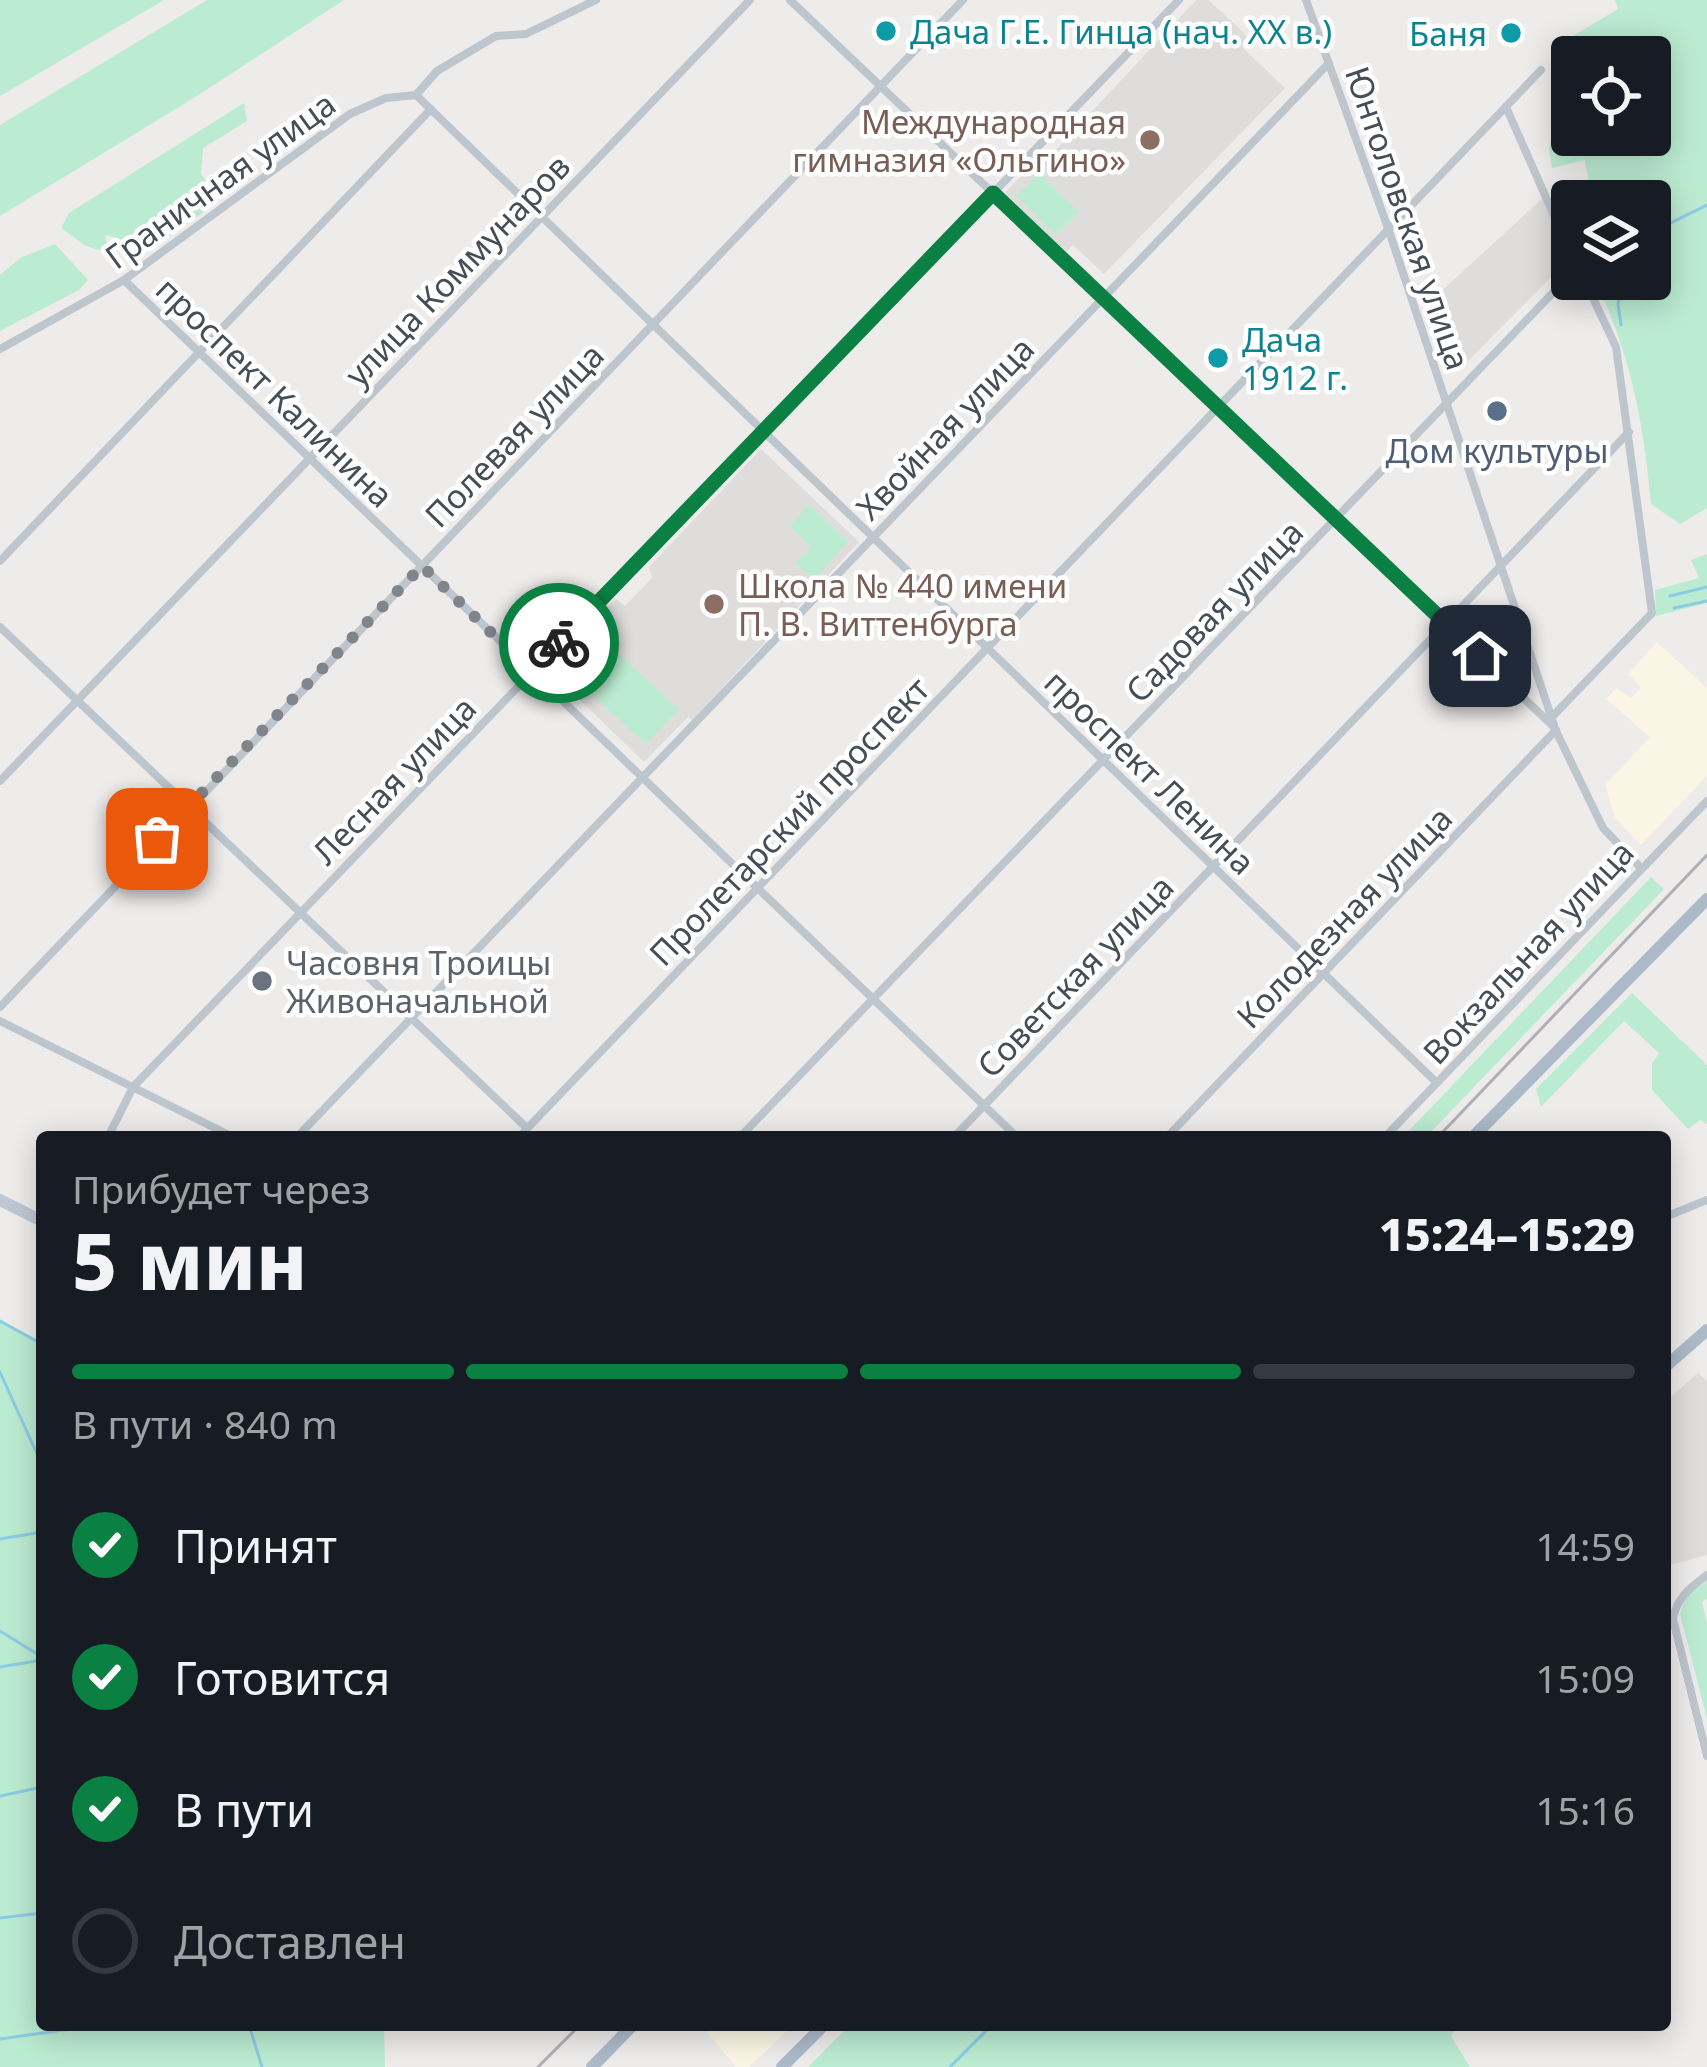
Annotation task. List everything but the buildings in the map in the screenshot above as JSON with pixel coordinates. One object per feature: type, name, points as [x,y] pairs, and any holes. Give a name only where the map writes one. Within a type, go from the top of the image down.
[{"type":"main road","points":[[1479,1131],[1707,899]]},
{"type":"main road","points":[[0,1199],[36,1218]]},
{"type":"main road","points":[[1671,1362],[1707,1330]]},
{"type":"main road","points":[[592,2067],[627,2031]]},
{"type":"main road","points":[[782,2067],[818,2031]]},
{"type":"street","name":"Граничная улица","points":[[0,349],[124,280],[350,114],[386,98],[416,94],[437,71],[496,36],[526,34],[596,0]]},
{"type":"street","name":"улица Коммунаров","points":[[0,781],[750,0]]},
{"type":"street","points":[[790,0],[1553,724],[1603,828],[1640,867]]},
{"type":"street","name":"Полевая улица","points":[[0,1007],[963,0]]},
{"type":"street","name":"Лесная улица","points":[[111,1131],[133,1087],[1179,0]]},
{"type":"street","name":"Юнтоловская улица","points":[[1306,0],[1389,231],[1553,724]]},
{"type":"street","name":"Хвойная улица","points":[[303,1131],[1329,63]]},
{"type":"street","name":"Пролетарский проспект","points":[[524,1131],[1541,70]]},
{"type":"street","name":"проспект Ленина","points":[[416,94],[1437,1083]]},
{"type":"street","points":[[1507,107],[1551,208]]},
{"type":"street","points":[[0,561],[431,109]]},
{"type":"street","name":"проспект Калинина","points":[[124,280],[1011,1131]]},
{"type":"street","name":"Садовая улица","points":[[746,1131],[1551,295]]},
{"type":"street","points":[[1594,300],[1616,346],[1629,433]]},
{"type":"street","name":"Советская улица","points":[[960,1131],[1629,433]]},
{"type":"street","name":"Колодезная улица","points":[[1173,1131],[1652,614],[1629,433]]},
{"type":"street","points":[[0,627],[527,1128]]},
{"type":"street","name":"Вокзальная улица","points":[[1391,1131],[1707,801]]},
{"type":"street","points":[[0,1021],[221,1131]]},
{"type":"street","points":[[1671,1215],[1707,1200]]},
{"type":"street","points":[[1707,1575],[1686,1591],[1673,1619],[1707,1756]]},
{"type":"shaded area","name":"Международная гимназия «Ольгино»","points":[[1196,0],[1208,0],[1238,27],[1249,39],[1242,47],[1285,88],[1104,274],[1073,245],[1066,252],[1005,193],[1045,150],[1052,154]]},
{"type":"shaded area","points":[[1543,198],[1551,216],[1551,277],[1459,370],[1445,367],[1424,307]]},
{"type":"shaded area","name":"Школа № 440 имени П. В. Виттенбурга","points":[[761,449],[859,542],[692,720],[688,717],[644,762],[557,678],[609,624],[600,615],[616,599],[625,606],[652,578],[649,567]]},
{"type":"shaded area","points":[[1657,642],[1707,688],[1707,776],[1641,845],[1615,818],[1605,785],[1650,737],[1606,699],[1616,688],[1631,698],[1641,687],[1628,674]]},
{"type":"shaded area","points":[[1698,1373],[1707,1381],[1707,1555],[1671,1565],[1671,1397]]},
{"type":"shaded area","points":[[706,2031],[787,2031],[749,2067],[736,2067]]},
{"type":"green space","points":[[0,0],[164,0],[0,96]]},
{"type":"green space","points":[[207,0],[344,0],[0,216],[0,125]]},
{"type":"green space","points":[[1615,0],[1707,0],[1707,508],[1680,524],[1651,504],[1634,388],[1604,300],[1671,300],[1671,180],[1588,180],[1585,160],[1552,168],[1549,149],[1551,140],[1551,156],[1671,156],[1671,36],[1573,36],[1618,9]]},
{"type":"green space","points":[[244,103],[247,121],[203,148],[201,174],[216,196],[211,207],[160,243],[151,247],[105,235],[109,253],[86,246],[61,228],[69,213]]},
{"type":"green space","points":[[1039,173],[1079,212],[1056,235],[1016,196]]},
{"type":"green space","points":[[55,244],[88,280],[79,290],[0,331],[0,275],[20,258]]},
{"type":"green space","points":[[809,505],[848,541],[814,580],[796,563],[811,547],[790,526]]},
{"type":"green space","points":[[1707,554],[1707,603],[1656,616],[1655,590],[1699,578],[1691,560]]},
{"type":"green space","points":[[600,637],[679,709],[646,744],[571,675],[572,665]]},
{"type":"green space","points":[[1651,877],[1664,889],[1432,1131],[1409,1131]]},
{"type":"green space","points":[[1632,993],[1707,1065],[1707,1124],[1700,1120],[1688,1129],[1652,1090],[1652,1064],[1659,1053],[1624,1021],[1541,1107],[1536,1089]]},
{"type":"green space","points":[[0,1321],[36,1341],[36,2031],[384,2031],[385,2067],[0,2067]]},
{"type":"green space","points":[[1707,1581],[1707,1599],[1702,1602],[1707,1623],[1707,1719],[1680,1614],[1686,1596]]},
{"type":"green space","points":[[844,2031],[1455,2031],[1451,2036],[1470,2067],[808,2067]]},
{"type":"waterway","points":[[1671,223],[1707,205]]},
{"type":"waterway","points":[[1619,300],[1621,325]]},
{"type":"waterway","points":[[1670,596],[1707,587]]},
{"type":"waterway","points":[[1674,608],[1707,601]]},
{"type":"waterway","points":[[0,1321],[36,1341]]},
{"type":"waterway","points":[[0,1372],[36,1452]]},
{"type":"waterway","points":[[0,1539],[36,1533]]},
{"type":"waterway","points":[[0,1631],[36,1653]]},
{"type":"waterway","points":[[0,1667],[36,1661]]},
{"type":"waterway","points":[[0,1796],[36,1788]]},
{"type":"waterway","points":[[0,1918],[36,1914]]},
{"type":"waterway","points":[[0,2039],[57,2031]]},
{"type":"waterway","points":[[251,2031],[262,2067]]},
{"type":"waterway","points":[[950,2067],[986,2031]]},
{"type":"railway","points":[[1444,1131],[1707,855]]},
{"type":"railway","points":[[538,2067],[574,2031]]},
{"type":"way so far","points":[[157,839],[422,566],[532,672],[559,643]]},
{"type":"place","name":"Дача Г.Е. Гинца (нач. XX в.)","points":[[886,31]]},
{"type":"place","name":"Баня","points":[[1511,33]]},
{"type":"place","name":"Международная гимназия «Ольгино»","points":[[1150,140]]},
{"type":"place","name":"Дача 1912 г.","points":[[1218,358]]},
{"type":"place","name":"Дом культуры","points":[[1497,411]]},
{"type":"place","name":"Школа № 440 имени П. В. Виттенбурга","points":[[714,604]]},
{"type":"place","name":"Часовня Троицы Живоначальной","points":[[262,981]]},
{"type":"route","points":[[559,643],[993,193],[1480,656]]}]
